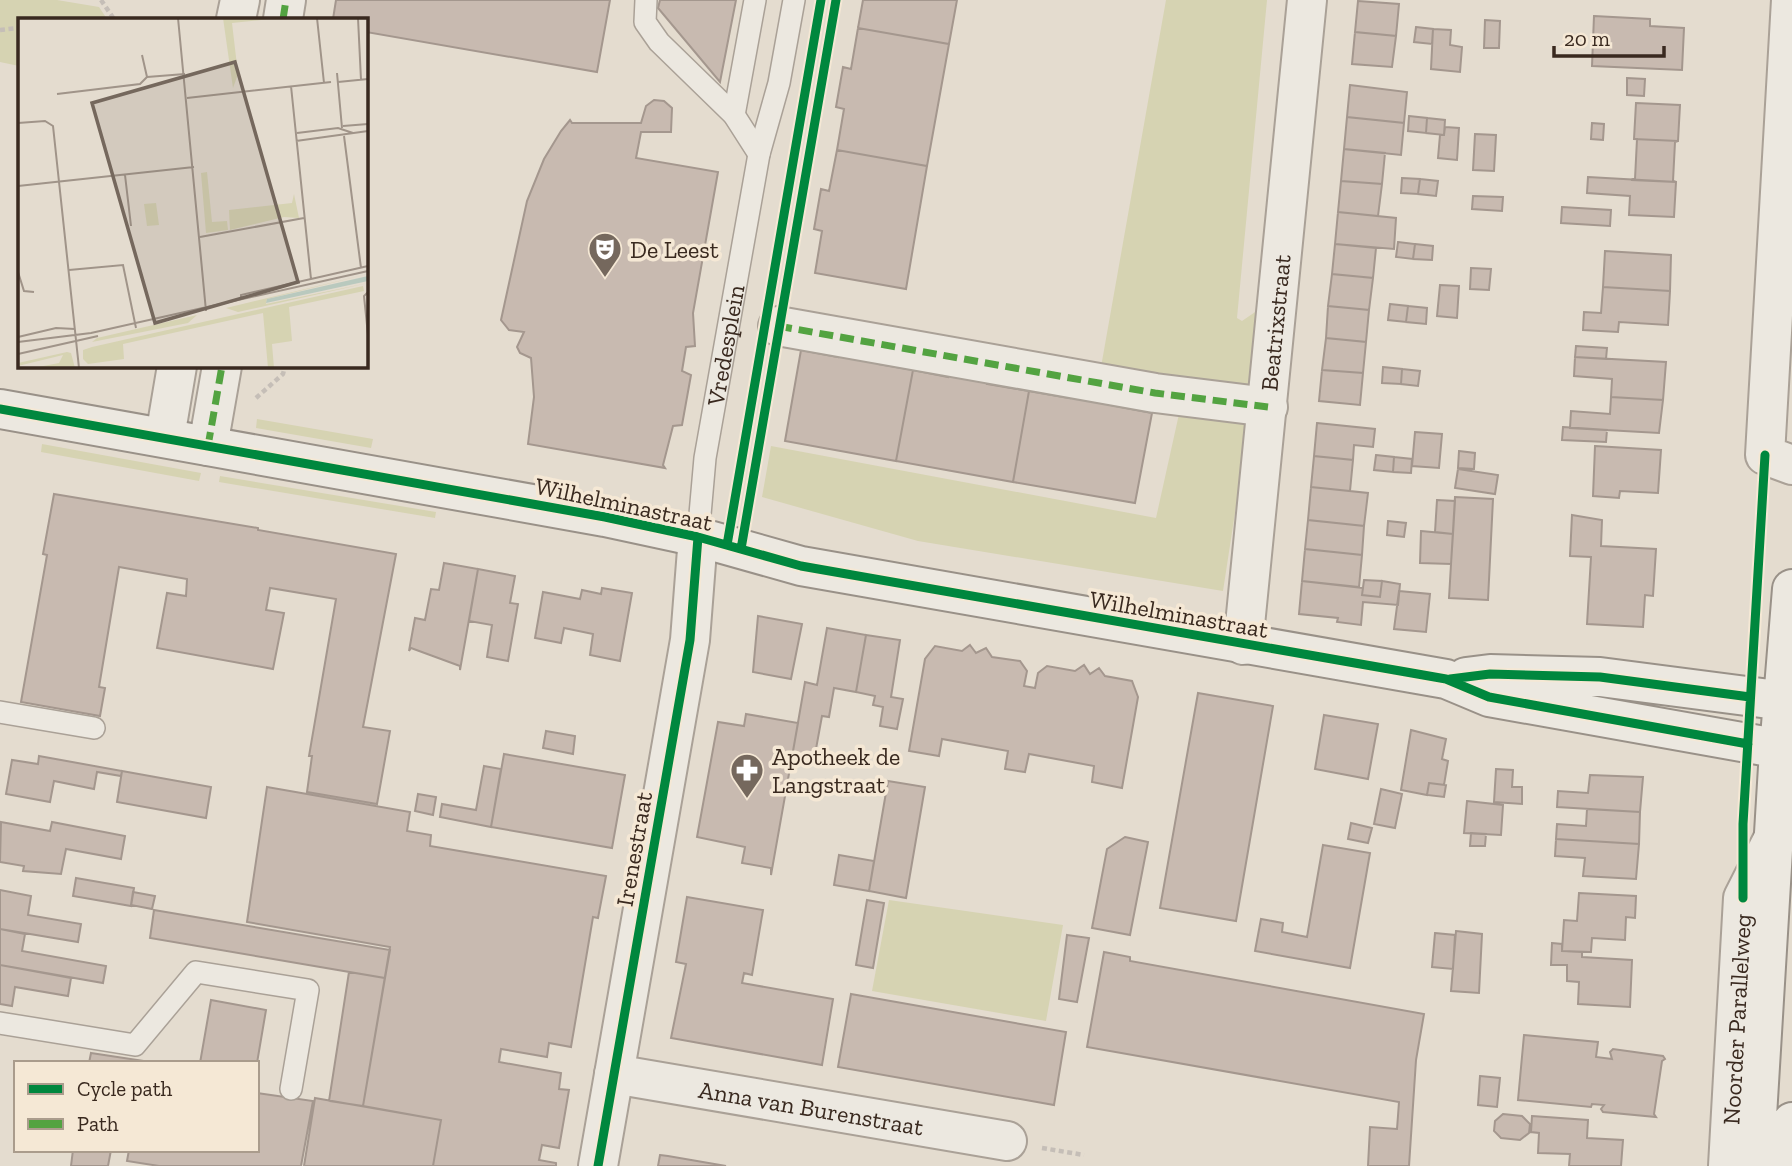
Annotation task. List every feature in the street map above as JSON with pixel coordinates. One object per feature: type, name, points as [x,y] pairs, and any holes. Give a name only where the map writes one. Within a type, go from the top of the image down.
[{"type":"street","points":[[236,18],[240,0]]},
{"type":"street","points":[[283,18],[286,0]]},
{"type":"street","name":"Beatrixstraat","points":[[1243,645],[1307,0]]},
{"type":"street","points":[[1791,0],[1765,455],[1792,465]]},
{"type":"street","points":[[778,326],[1155,393],[1268,407]]},
{"type":"street","points":[[165,438],[177,368]]},
{"type":"street","points":[[208,446],[222,368]]},
{"type":"street","name":"Wilhelminastraat","points":[[0,409],[698,537],[801,566],[1446,679],[1489,697],[1785,751]]},
{"type":"street","name":"Irenestraat","points":[[598,1166],[690,640],[698,537]]},
{"type":"street","name":"Noorder Parallelweg","points":[[1754,1166],[1774,837],[1785,751],[1792,589]]},
{"type":"street","name":"Wilhelminastraat","points":[[1446,679],[1490,674],[1600,677],[1788,702]]},
{"type":"street","name":"Noorder Parallelweg","points":[[1728,1166],[1743,898],[1774,837]]},
{"type":"street","name":"Anna van Burenstraat","points":[[614,1074],[1007,1141]]},
{"type":"street","points":[[1790,1166],[1792,1122]]},
{"type":"lane","points":[[646,0],[645,22],[659,42],[734,115],[760,154]]},
{"type":"lane","points":[[734,115],[755,0]]},
{"type":"lane","name":"Vredesplein","points":[[698,537],[705,458],[760,154],[779,83],[794,0]]},
{"type":"lane","points":[[0,712],[94,728]]},
{"type":"lane","points":[[0,1023],[135,1045],[196,972],[308,990],[291,1089]]},
{"type":"path","points":[[101,0],[113,18]]},
{"type":"path","points":[[0,30],[18,28]]},
{"type":"shaded area","points":[[0,0],[57,0],[99,7],[106,18],[18,18],[18,66],[0,62]]},
{"type":"shaded area","points":[[1166,0],[1267,0],[1237,318],[1242,321],[1261,308],[1256,318],[1250,382],[1258,392],[1101,367]]},
{"type":"shaded area","points":[[1181,405],[1250,415],[1223,591],[918,541],[762,497],[771,446],[1156,518]]},
{"type":"shaded area","points":[[257,419],[373,439],[371,448],[256,428]]},
{"type":"shaded area","points":[[42,444],[201,473],[199,481],[41,452]]},
{"type":"shaded area","points":[[220,476],[436,512],[435,518],[219,482]]},
{"type":"shaded area","points":[[889,900],[1063,925],[1046,1021],[872,991]]},
{"type":"building","points":[[336,0],[610,0],[597,72],[368,32],[368,18],[333,18]]},
{"type":"building","points":[[660,0],[736,0],[720,82],[658,8]]},
{"type":"building","points":[[863,0],[957,0],[949,44],[858,28]]},
{"type":"building","points":[[1358,1],[1399,4],[1396,36],[1355,32]]},
{"type":"building","points":[[1594,16],[1650,19],[1650,26],[1684,28],[1682,70],[1592,66]]},
{"type":"building","points":[[1485,20],[1500,21],[1499,48],[1484,48]]},
{"type":"building","points":[[1416,27],[1433,29],[1432,44],[1414,42]]},
{"type":"building","points":[[858,28],[949,44],[927,166],[837,150],[844,109],[836,107],[843,67],[851,69]]},
{"type":"building","points":[[1433,29],[1451,30],[1450,45],[1462,47],[1460,72],[1431,69]]},
{"type":"building","points":[[1355,32],[1396,36],[1392,67],[1352,64]]},
{"type":"building","points":[[1627,78],[1645,79],[1644,96],[1627,95]]},
{"type":"building","points":[[1350,85],[1407,92],[1404,123],[1347,117]]},
{"type":"building","name":"De Leest","points":[[654,100],[664,101],[672,108],[671,132],[641,132],[636,158],[718,172],[693,313],[695,346],[686,347],[682,371],[691,375],[682,425],[673,426],[663,465],[665,468],[528,444],[534,397],[531,358],[520,353],[517,347],[524,332],[509,330],[501,320],[527,201],[544,159],[561,131],[570,120],[572,123],[641,123],[646,106]]},
{"type":"building","points":[[1636,103],[1680,105],[1678,141],[1634,139]]},
{"type":"building","points":[[1409,116],[1427,118],[1426,133],[1408,131]]},
{"type":"building","points":[[1347,117],[1404,123],[1401,155],[1344,149]]},
{"type":"building","points":[[1427,118],[1445,120],[1444,135],[1426,133]]},
{"type":"building","points":[[1592,123],[1604,124],[1603,140],[1591,139]]},
{"type":"building","points":[[1445,127],[1459,128],[1457,160],[1438,158],[1440,135],[1444,135]]},
{"type":"building","points":[[1475,134],[1496,135],[1494,171],[1473,170]]},
{"type":"building","points":[[1637,139],[1678,141],[1675,142],[1673,181],[1676,182],[1631,180],[1635,179]]},
{"type":"building","points":[[1344,149],[1385,153],[1382,184],[1341,181]]},
{"type":"building","points":[[837,150],[927,166],[906,289],[815,273],[822,231],[814,229],[821,189],[829,191]]},
{"type":"building","points":[[1588,177],[1676,182],[1674,217],[1629,215],[1630,196],[1587,193]]},
{"type":"building","points":[[1402,178],[1420,179],[1418,194],[1401,193]]},
{"type":"building","points":[[1420,179],[1438,181],[1436,196],[1418,194]]},
{"type":"building","points":[[1341,181],[1382,184],[1378,216],[1338,212]]},
{"type":"building","points":[[1473,196],[1503,197],[1502,211],[1472,209]]},
{"type":"building","points":[[1562,207],[1611,210],[1610,226],[1561,223]]},
{"type":"building","points":[[1338,212],[1396,218],[1394,249],[1335,244]]},
{"type":"building","points":[[1398,242],[1415,244],[1413,259],[1396,257]]},
{"type":"building","points":[[1335,244],[1376,248],[1373,278],[1332,274]]},
{"type":"building","points":[[1415,244],[1433,246],[1432,260],[1413,259]]},
{"type":"building","points":[[1605,251],[1671,255],[1670,291],[1603,287]]},
{"type":"building","points":[[1471,268],[1491,269],[1489,290],[1470,289]]},
{"type":"building","points":[[1332,274],[1373,278],[1369,310],[1328,306]]},
{"type":"building","points":[[1440,285],[1459,286],[1457,318],[1437,316]]},
{"type":"building","points":[[1603,287],[1670,291],[1668,325],[1619,322],[1618,332],[1583,330],[1584,312],[1601,313]]},
{"type":"building","points":[[1390,304],[1408,306],[1406,322],[1388,320]]},
{"type":"building","points":[[1328,306],[1369,310],[1366,342],[1326,338]]},
{"type":"building","points":[[1408,306],[1427,308],[1426,324],[1406,322]]},
{"type":"building","points":[[1326,338],[1366,342],[1363,373],[1322,370]]},
{"type":"building","points":[[1576,346],[1607,348],[1606,359],[1575,357]]},
{"type":"building","points":[[839,349],[879,356],[878,364],[913,370],[896,461],[785,441],[801,350],[838,357]]},
{"type":"building","points":[[1575,357],[1666,362],[1663,400],[1611,397],[1612,379],[1574,376]]},
{"type":"building","points":[[1383,367],[1402,369],[1401,384],[1382,383]]},
{"type":"building","points":[[949,368],[989,375],[987,384],[1029,391],[1013,482],[896,461],[913,370],[948,377]]},
{"type":"building","points":[[1402,369],[1420,371],[1418,386],[1401,384]]},
{"type":"building","points":[[1322,370],[1363,373],[1360,405],[1319,401]]},
{"type":"building","points":[[1071,390],[1111,396],[1110,405],[1152,413],[1135,503],[1013,482],[1029,391],[1070,398]]},
{"type":"building","points":[[1611,397],[1663,400],[1659,433],[1570,428],[1571,411],[1610,414]]},
{"type":"building","points":[[1317,423],[1375,429],[1373,447],[1354,445],[1353,460],[1314,456]]},
{"type":"building","points":[[1563,427],[1607,430],[1606,442],[1562,440]]},
{"type":"building","points":[[1415,432],[1442,434],[1439,468],[1412,466]]},
{"type":"building","points":[[1595,446],[1661,450],[1658,493],[1620,491],[1619,498],[1593,496]]},
{"type":"building","points":[[1459,451],[1475,453],[1474,469],[1458,468]]},
{"type":"building","points":[[1376,455],[1394,457],[1393,472],[1374,470]]},
{"type":"building","points":[[1314,456],[1353,460],[1350,491],[1311,487]]},
{"type":"building","points":[[1394,457],[1412,459],[1411,473],[1393,472]]},
{"type":"building","points":[[1458,469],[1498,475],[1495,494],[1455,488]]},
{"type":"building","points":[[1311,487],[1368,493],[1364,526],[1308,520]]},
{"type":"building","points":[[54,494],[396,554],[363,727],[390,731],[377,804],[307,792],[312,756],[309,756],[336,599],[270,588],[266,610],[284,613],[273,669],[157,648],[167,593],[186,596],[187,579],[119,567],[99,687],[105,688],[100,716],[21,702],[47,555],[43,554]]},
{"type":"building","points":[[1455,497],[1493,499],[1488,600],[1449,598]]},
{"type":"building","points":[[1437,500],[1455,501],[1453,534],[1435,532]]},
{"type":"building","points":[[1572,515],[1602,520],[1601,546],[1656,549],[1653,596],[1645,595],[1643,627],[1587,624],[1591,557],[1570,556]]},
{"type":"building","points":[[1308,520],[1364,526],[1362,555],[1305,549]]},
{"type":"building","points":[[1388,521],[1406,523],[1404,537],[1387,535]]},
{"type":"building","points":[[1421,531],[1453,534],[1451,564],[1420,563]]},
{"type":"building","points":[[1305,549],[1362,555],[1359,587],[1302,581]]},
{"type":"building","points":[[444,563],[478,569],[460,670],[460,666],[411,648],[409,651],[415,618],[425,620],[431,589],[439,590]]},
{"type":"building","points":[[478,569],[515,576],[510,603],[518,604],[508,661],[487,657],[492,625],[469,621]]},
{"type":"building","points":[[1364,580],[1382,581],[1380,597],[1362,595]]},
{"type":"building","points":[[1302,581],[1363,588],[1362,595],[1380,597],[1382,581],[1400,584],[1398,605],[1363,602],[1361,625],[1337,622],[1338,618],[1299,614]]},
{"type":"building","points":[[602,588],[632,593],[620,661],[590,655],[593,634],[564,628],[561,643],[535,638],[543,592],[580,599],[582,590],[601,594]]},
{"type":"building","points":[[1399,591],[1430,594],[1426,632],[1394,629]]},
{"type":"building","points":[[758,616],[802,624],[791,679],[753,672]]},
{"type":"building","points":[[827,628],[866,635],[856,692],[834,688],[829,717],[822,716],[814,760],[792,757],[805,682],[817,685]]},
{"type":"building","points":[[866,635],[900,640],[891,697],[903,699],[897,729],[880,726],[883,707],[873,705],[875,696],[856,692]]},
{"type":"building","points":[[970,645],[976,653],[986,648],[992,657],[1020,661],[1027,671],[1024,686],[1035,688],[1038,673],[1047,666],[1075,671],[1084,665],[1090,674],[1099,668],[1105,676],[1132,681],[1138,697],[1122,788],[1092,782],[1094,766],[1029,754],[1025,772],[1005,769],[1008,751],[942,739],[939,756],[909,751],[925,659],[935,646],[962,651]]},
{"type":"building","points":[[1198,693],[1273,706],[1236,921],[1160,908]]},
{"type":"building","points":[[746,714],[798,723],[771,875],[771,868],[742,863],[745,847],[697,837],[718,722],[744,726]]},
{"type":"building","points":[[1324,715],[1378,724],[1368,779],[1315,769]]},
{"type":"building","points":[[1411,730],[1446,739],[1442,759],[1448,761],[1444,785],[1429,783],[1427,795],[1401,790]]},
{"type":"building","points":[[546,731],[575,736],[573,754],[543,748]]},
{"type":"building","points":[[504,754],[625,775],[612,848],[491,827]]},
{"type":"building","points":[[39,756],[122,771],[121,776],[97,772],[94,789],[54,781],[50,802],[6,794],[12,760],[38,764]]},
{"type":"building","points":[[484,766],[501,769],[491,827],[440,817],[442,804],[476,810]]},
{"type":"building","points":[[1496,769],[1513,770],[1512,787],[1522,787],[1522,804],[1494,802]]},
{"type":"building","points":[[122,771],[211,787],[206,818],[117,802]]},
{"type":"building","points":[[1590,775],[1643,777],[1640,812],[1557,807],[1558,791],[1588,793]]},
{"type":"building","points":[[888,781],[925,787],[906,898],[869,891]]},
{"type":"building","points":[[1429,783],[1446,785],[1444,797],[1427,795]]},
{"type":"building","points":[[267,787],[410,812],[407,831],[431,835],[430,846],[606,876],[598,918],[593,917],[571,1047],[549,1043],[547,1057],[501,1049],[499,1062],[561,1073],[559,1089],[569,1090],[559,1148],[542,1145],[539,1160],[556,1163],[556,1166],[433,1166],[441,1120],[363,1106],[390,947],[247,922]]},
{"type":"building","points":[[1381,789],[1402,794],[1395,828],[1374,824]]},
{"type":"building","points":[[418,794],[436,797],[433,815],[415,811]]},
{"type":"building","points":[[1467,801],[1503,805],[1501,835],[1464,833]]},
{"type":"building","points":[[1587,809],[1640,812],[1639,844],[1556,839],[1557,824],[1586,826]]},
{"type":"building","points":[[1,822],[50,831],[52,822],[125,836],[121,859],[66,849],[61,874],[23,871],[24,866],[0,862]]},
{"type":"building","points":[[1351,823],[1372,828],[1368,843],[1348,839]]},
{"type":"building","points":[[1471,833],[1486,834],[1485,846],[1470,846]]},
{"type":"building","points":[[1125,837],[1148,842],[1130,935],[1092,928],[1107,849]]},
{"type":"building","points":[[1556,839],[1639,844],[1636,879],[1583,876],[1585,858],[1555,856]]},
{"type":"building","points":[[1323,845],[1370,853],[1350,968],[1255,951],[1261,919],[1283,923],[1282,932],[1307,937]]},
{"type":"building","points":[[839,855],[874,861],[869,891],[834,885]]},
{"type":"building","points":[[76,878],[134,888],[131,906],[73,896]]},
{"type":"building","points":[[0,890],[31,896],[28,915],[81,924],[78,942],[0,929]]},
{"type":"building","points":[[133,892],[155,896],[152,909],[131,905]]},
{"type":"building","points":[[1579,893],[1636,896],[1635,918],[1626,917],[1625,940],[1592,938],[1591,952],[1562,951],[1564,920],[1577,921]]},
{"type":"building","points":[[687,897],[763,910],[752,975],[744,973],[742,983],[833,999],[822,1065],[671,1038],[686,964],[676,962]]},
{"type":"building","points":[[867,900],[884,903],[873,968],[856,965]]},
{"type":"building","points":[[154,910],[390,950],[385,978],[150,938]]},
{"type":"building","points":[[0,929],[25,934],[22,951],[106,966],[103,983],[0,965]]},
{"type":"building","points":[[1456,931],[1482,934],[1479,993],[1451,991]]},
{"type":"building","points":[[1435,933],[1455,935],[1453,969],[1432,967]]},
{"type":"building","points":[[1067,935],[1089,938],[1077,1002],[1059,999]]},
{"type":"building","points":[[1552,943],[1562,944],[1562,951],[1582,952],[1582,957],[1632,960],[1630,1007],[1578,1004],[1579,982],[1567,981],[1567,965],[1551,965]]},
{"type":"building","points":[[1104,952],[1130,957],[1130,961],[1424,1014],[1416,1060],[1409,1166],[1368,1166],[1370,1127],[1397,1129],[1399,1102],[1087,1047]]},
{"type":"building","points":[[0,965],[71,978],[68,996],[15,987],[12,1006],[0,1004]]},
{"type":"building","points":[[349,972],[385,978],[363,1106],[329,1101]]},
{"type":"building","points":[[851,994],[1066,1032],[1054,1105],[838,1067]]},
{"type":"building","points":[[211,1000],[266,1010],[257,1061],[200,1061]]},
{"type":"building","points":[[1524,1035],[1598,1042],[1596,1057],[1612,1059],[1610,1052],[1613,1049],[1663,1056],[1665,1059],[1662,1061],[1654,1114],[1656,1117],[1603,1112],[1601,1109],[1604,1105],[1592,1104],[1591,1107],[1518,1100]]},
{"type":"building","points":[[91,1053],[144,1061],[89,1061]]},
{"type":"building","points":[[1480,1076],[1500,1078],[1497,1107],[1478,1105]]},
{"type":"building","points":[[259,1093],[313,1101],[301,1166],[159,1166],[127,1161],[129,1152],[259,1152]]},
{"type":"building","points":[[315,1098],[441,1120],[433,1166],[304,1166]]},
{"type":"building","points":[[1503,1114],[1522,1116],[1530,1124],[1529,1133],[1520,1140],[1501,1138],[1494,1131],[1495,1121]]},
{"type":"building","points":[[1532,1116],[1588,1120],[1587,1138],[1623,1140],[1621,1166],[1569,1166],[1570,1154],[1538,1153],[1539,1133],[1531,1132]]},
{"type":"building","points":[[73,1152],[111,1152],[108,1166],[71,1166]]},
{"type":"building","points":[[660,1155],[668,1156],[726,1166],[658,1166]]},
{"type":"marked path","points":[[283,18],[286,0]]},
{"type":"marked path","points":[[778,326],[1155,393],[1268,407]]},
{"type":"marked path","points":[[208,446],[222,368]]},
{"type":"cycle path","points":[[727,545],[821,0]]},
{"type":"cycle path","points":[[741,549],[836,0]]},
{"type":"cycle path","points":[[0,409],[605,517],[698,537],[801,566],[1446,679],[1489,697],[1748,744]]},
{"type":"cycle path","points":[[1743,898],[1743,824],[1765,455]]},
{"type":"cycle path","points":[[598,1166],[690,640],[698,537]]},
{"type":"cycle path","points":[[1450,679],[1490,674],[1600,677],[1750,697]]},
{"type":"place","name":"De Leest","points":[[605,279]]},
{"type":"place","name":"Apotheek de Langstraat","points":[[747,800]]}]
